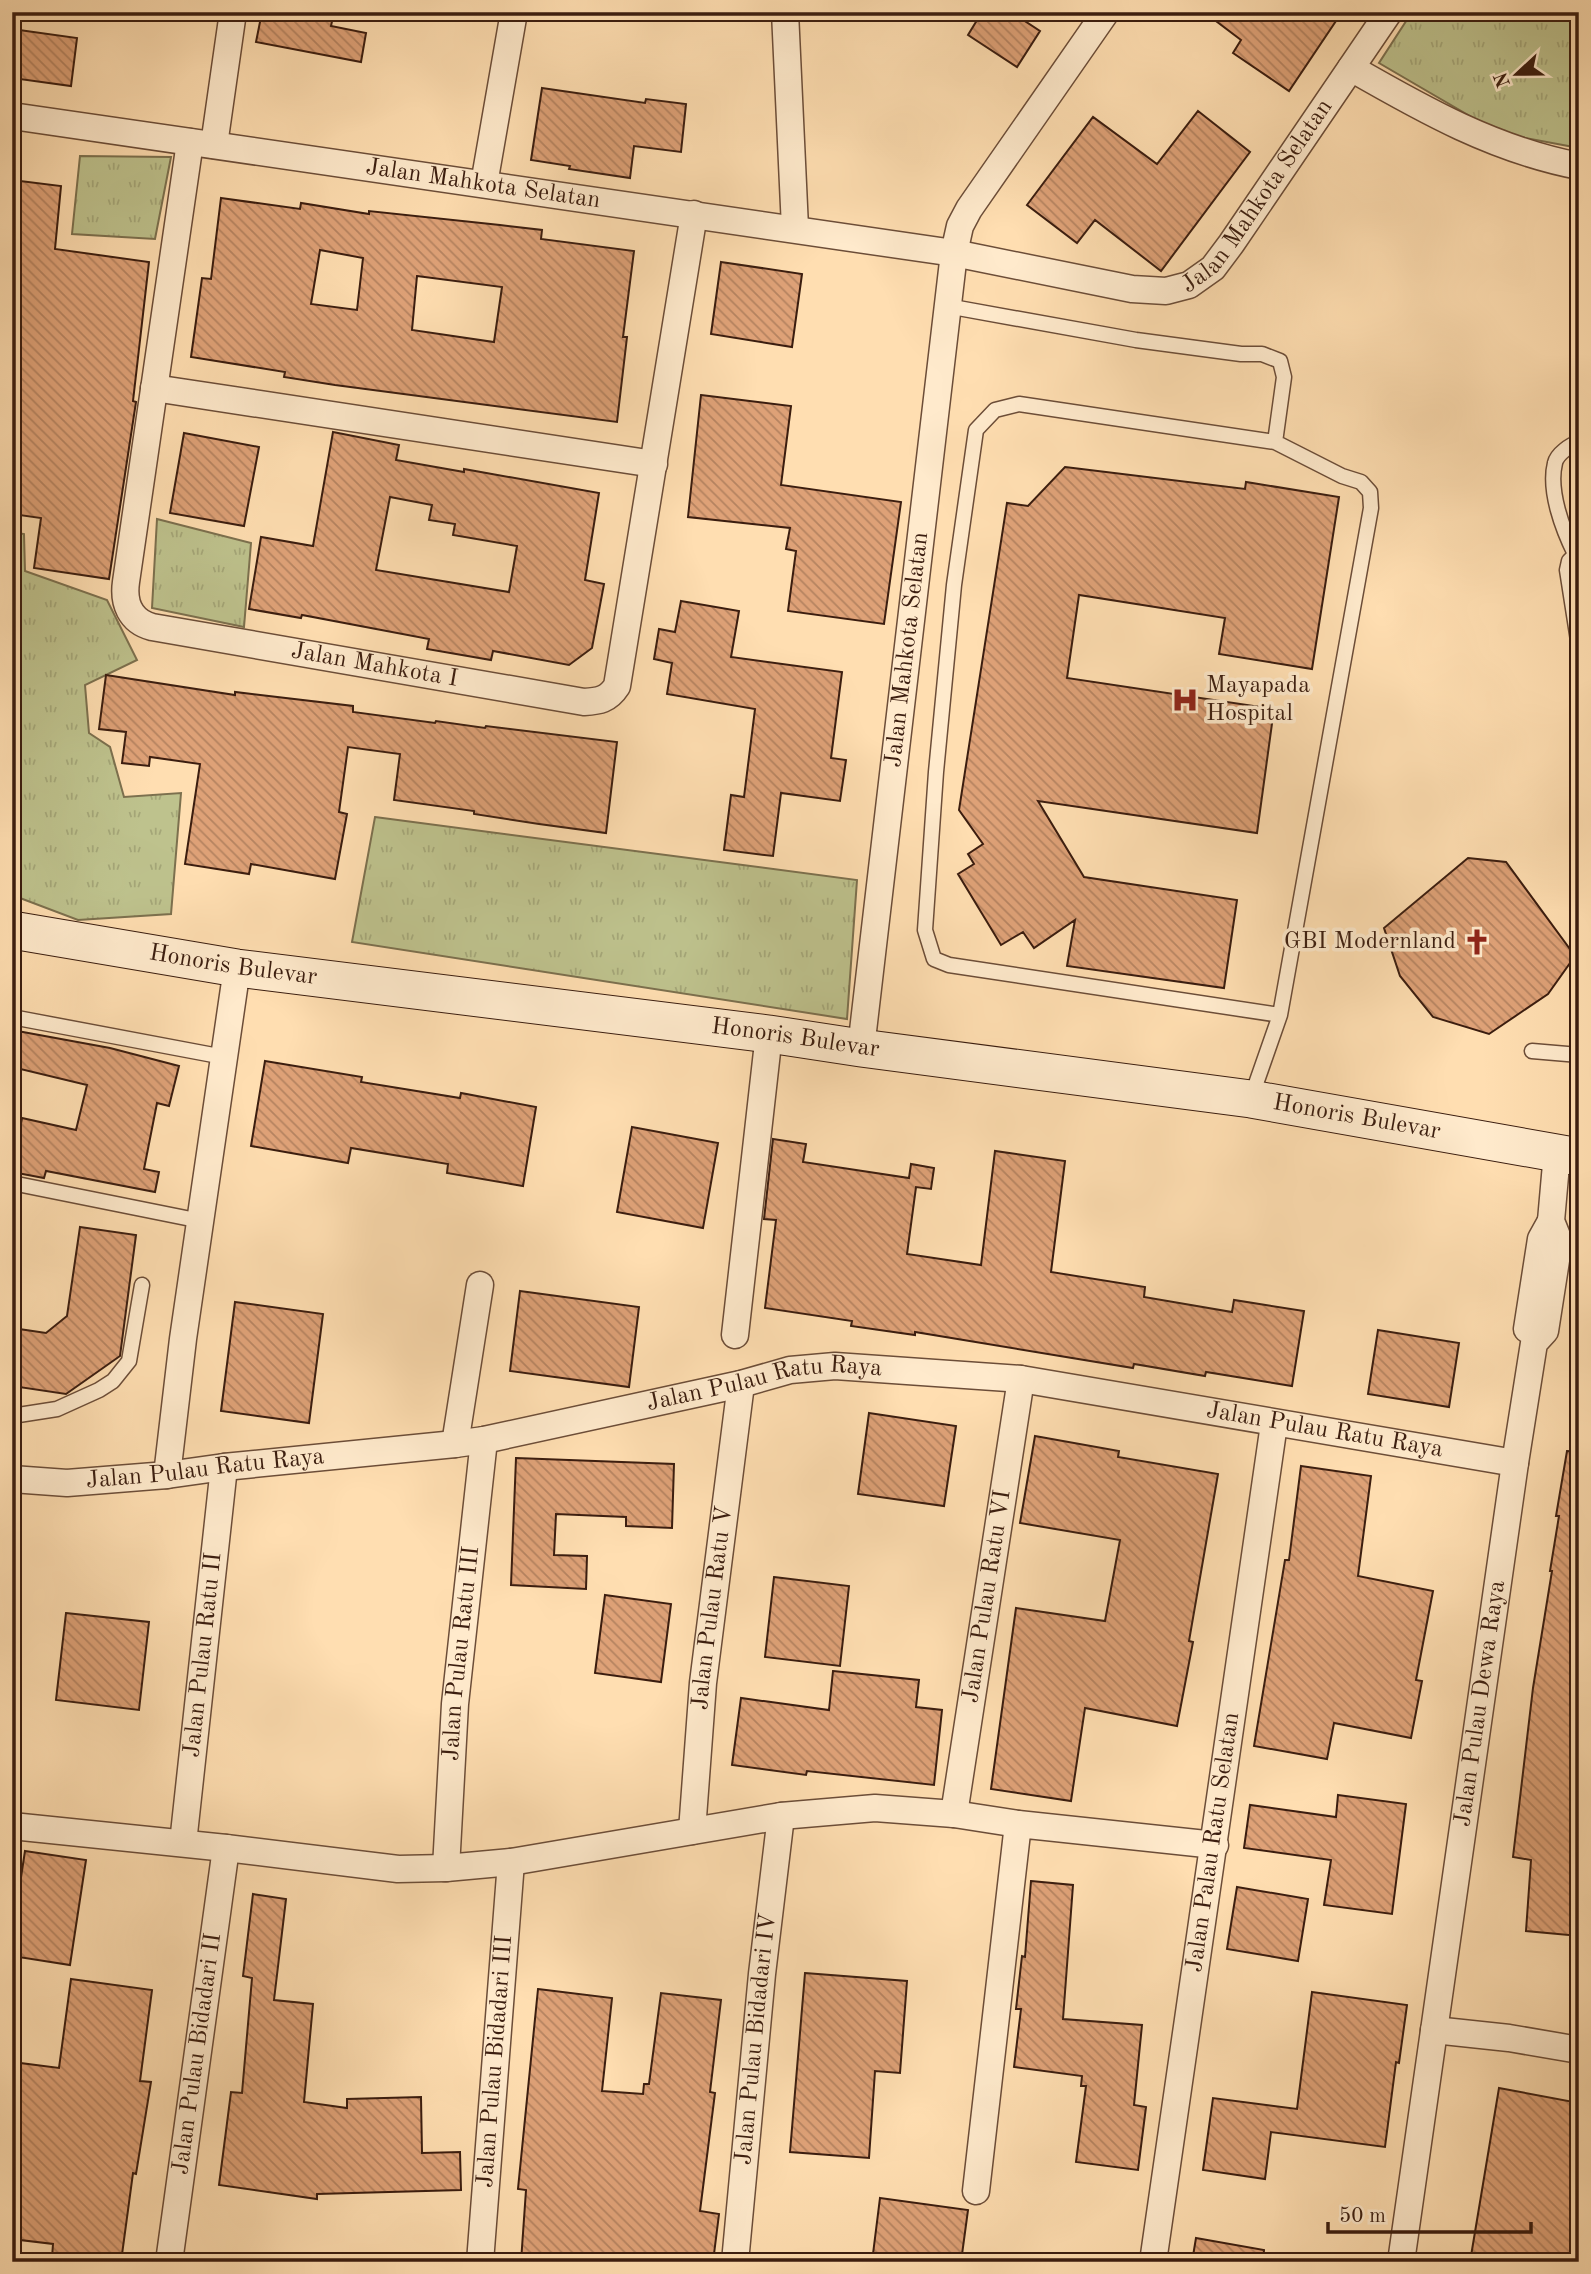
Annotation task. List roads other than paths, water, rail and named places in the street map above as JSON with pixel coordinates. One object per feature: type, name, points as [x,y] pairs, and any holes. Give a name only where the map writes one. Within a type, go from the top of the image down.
[{"type":"street","name":"Jalan Mahkota I","points":[[233,12],[202,143],[154,388],[124,598],[141,624],[584,702],[602,700],[612,694],[617,686],[694,214]]},
{"type":"street","points":[[484,184],[514,12]]},
{"type":"street","points":[[785,12],[795,228]]},
{"type":"street","name":"Jalan Mahkota Selatan","points":[[861,1048],[960,309],[954,253],[960,226],[969,209],[1106,12]]},
{"type":"street","name":"Jalan Mahkota Selatan","points":[[12,116],[795,228],[954,253],[1132,289],[1166,291],[1189,285],[1213,268],[1389,12]]},
{"type":"street","points":[[1351,68],[1431,114],[1488,139],[1549,160],[1579,166]]},
{"type":"street","points":[[154,388],[654,464]]},
{"type":"street","name":"Honoris Bulevar","points":[[12,930],[237,968],[769,1034],[1251,1099],[1568,1155]]},
{"type":"street","points":[[167,1475],[183,1339],[237,968]]},
{"type":"street","points":[[735,1335],[769,1034]]},
{"type":"street","name":"Jalan Pulau Dewa Raya","points":[[1401,2262],[1534,1343],[1545,1331],[1559,1241],[1551,1221],[1568,1155]]},
{"type":"street","points":[[455,1444],[480,1285]]},
{"type":"street","name":"Jalan Pulau Ratu Raya","points":[[12,1479],[67,1483],[455,1444],[741,1384],[790,1370],[835,1366],[1021,1380],[1516,1463]]},
{"type":"street","name":"Jalan Pulau Ratu VI","points":[[954,1814],[1021,1380]]},
{"type":"street","name":"Jalan Pulau Ratu V","points":[[692,1831],[703,1683],[741,1384]]},
{"type":"street","name":"Jalan Palau Ratu Selatan","points":[[1153,2262],[1274,1424]]},
{"type":"street","name":"Jalan Pulau Ratu III","points":[[446,1868],[456,1704],[484,1440]]},
{"type":"street","name":"Jalan Pulau Ratu II","points":[[183,1843],[224,1467]]},
{"type":"street","points":[[12,1826],[226,1847],[398,1869],[511,1862],[781,1816],[875,1808],[954,1814],[1018,1824],[1215,1845]]},
{"type":"street","name":"Jalan Pulau Bidadari IV","points":[[735,2262],[761,1987],[781,1816]]},
{"type":"street","points":[[976,2191],[1018,1824]]},
{"type":"street","name":"Jalan Pulau Bidadari II","points":[[169,2262],[226,1847]]},
{"type":"street","name":"Jalan Pulau Bidadari III","points":[[480,2262],[511,1862]]},
{"type":"street","points":[[1434,2031],[1509,2038],[1579,2050]]},
{"type":"lane","points":[[960,309],[1136,340],[1241,354],[1262,354],[1280,361],[1284,377],[1275,442]]},
{"type":"lane","points":[[1251,1099],[1280,1015],[1371,509],[1370,492],[1361,482],[1342,476],[1275,442],[1019,404],[995,410],[976,430],[953,599],[936,772],[925,930],[934,960],[950,965],[1280,1015]]},
{"type":"lane","points":[[1579,442],[1564,451],[1555,462],[1554,488],[1560,519],[1577,553],[1567,570],[1579,646]]},
{"type":"lane","points":[[12,1017],[224,1057]]},
{"type":"lane","points":[[1532,1051],[1579,1055]]},
{"type":"lane","points":[[12,1183],[201,1222]]},
{"type":"lane","points":[[12,1416],[57,1409],[114,1381],[129,1361],[142,1285]]},
{"type":"place","name":"Mayapada Hospital","points":[[1185,700]]},
{"type":"place","name":"GBI Modernland","points":[[1477,942]]}]
